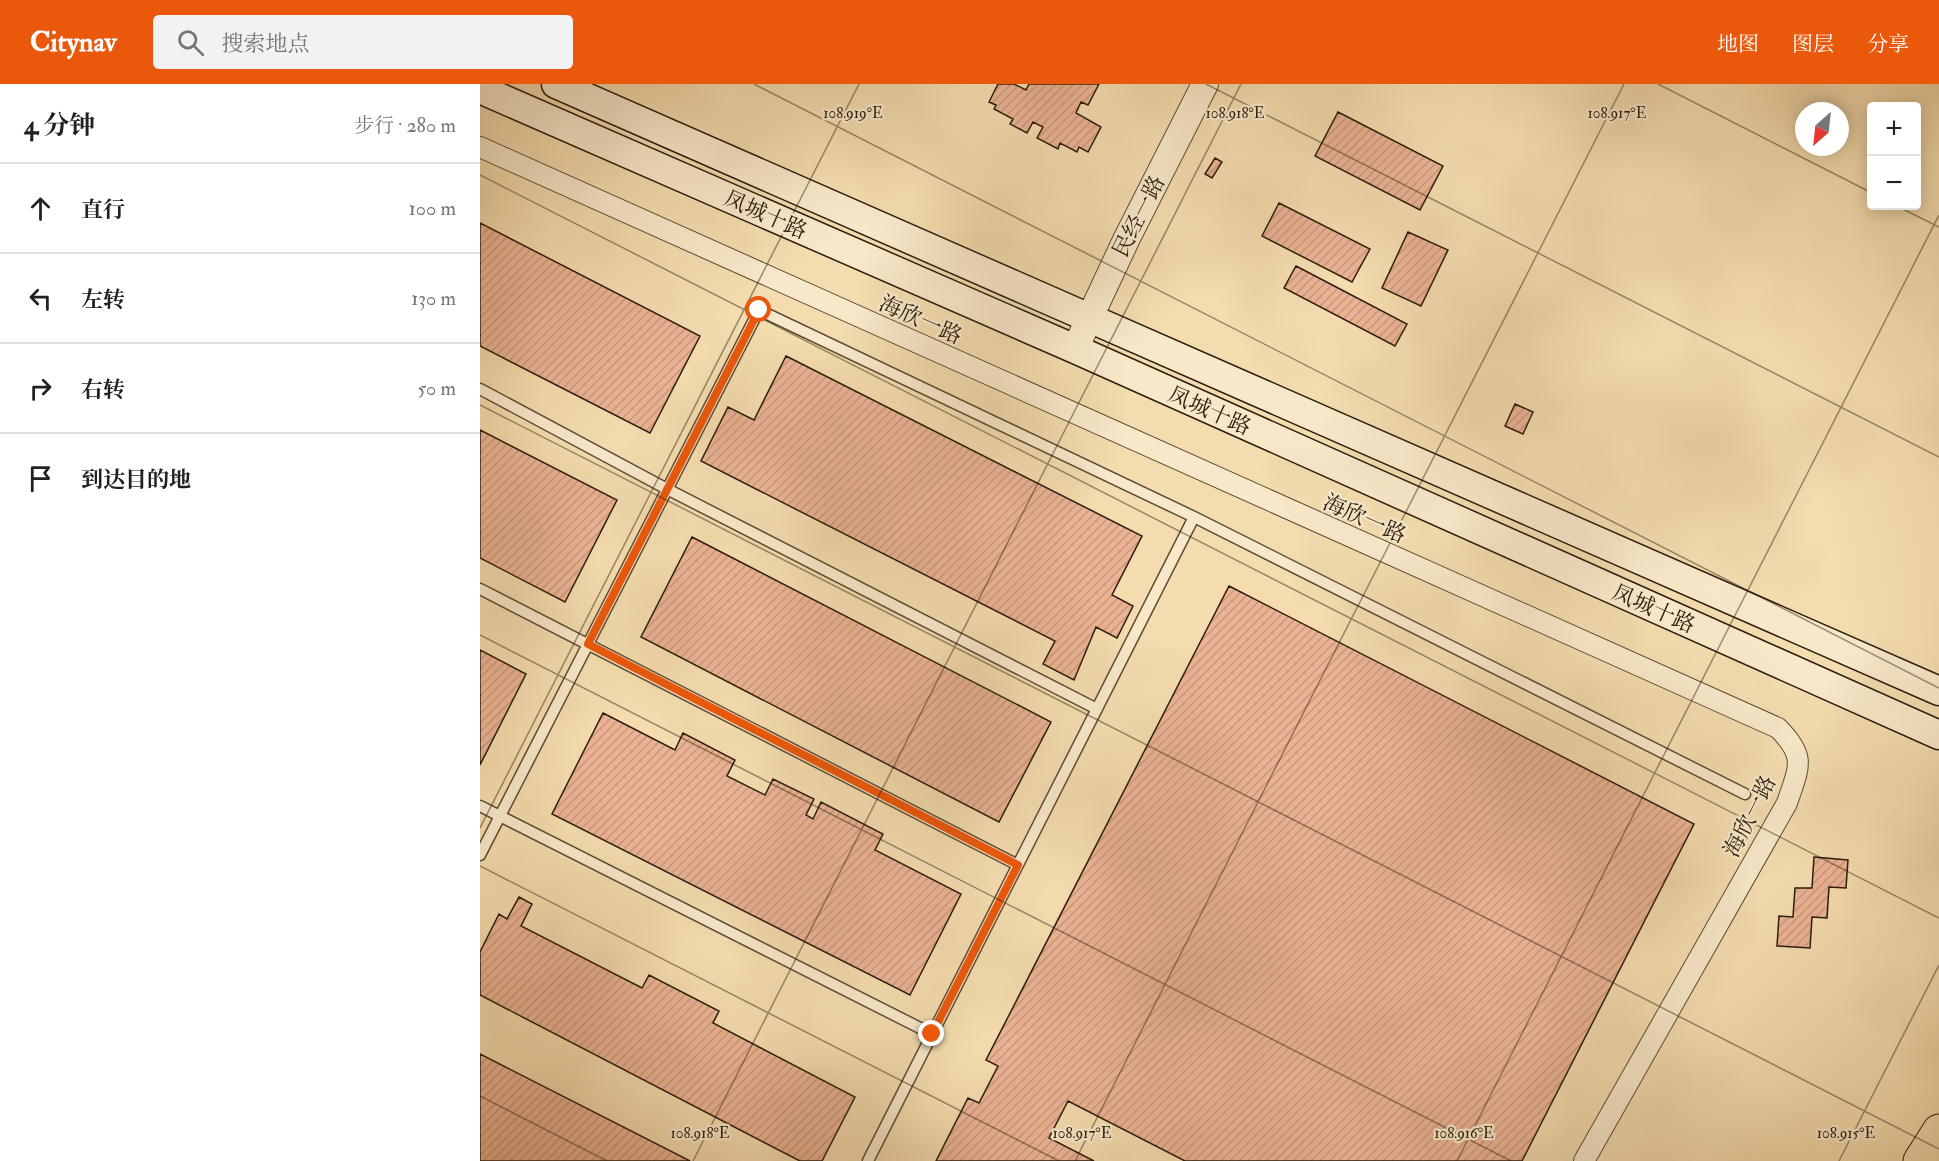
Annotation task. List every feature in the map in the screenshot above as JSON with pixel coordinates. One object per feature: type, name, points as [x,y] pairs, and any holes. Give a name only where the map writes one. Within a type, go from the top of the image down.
[{"type":"highway","points":[[1920,1161],[1939,1131]]},
{"type":"main road","name":"凤城十路","points":[[556,84],[1089,316],[1939,692]]},
{"type":"main road","name":"凤城十路","points":[[480,89],[1075,349],[1939,735]]},
{"type":"main road","points":[[1930,1161],[1939,1143]]},
{"type":"street","name":"民经一路","points":[[1075,349],[1089,316],[1204,84]]},
{"type":"street","name":"海欣一路","points":[[480,147],[1778,728],[1795,745],[1798,769],[1787,803],[1584,1161]]},
{"type":"lane","points":[[480,855],[759,310],[1194,517],[1745,794]]},
{"type":"lane","points":[[480,389],[668,489],[1097,709]]},
{"type":"lane","points":[[868,1161],[1194,517]]},
{"type":"lane","points":[[480,589],[1018,865]]},
{"type":"lane","points":[[480,806],[932,1034]]},
{"type":"building","points":[[998,84],[1014,84],[1026,90],[1029,84],[1099,84],[1088,105],[1081,102],[1076,113],[1101,127],[1088,152],[1079,147],[1077,152],[1060,143],[1058,149],[1037,138],[1043,127],[1033,122],[1027,133],[1010,124],[1013,119],[994,109],[996,105],[989,102]]},
{"type":"building","points":[[1338,112],[1443,166],[1420,210],[1315,156]]},
{"type":"building","points":[[1215,158],[1222,162],[1212,178],[1205,174]]},
{"type":"building","points":[[1279,203],[1370,249],[1352,282],[1262,236]]},
{"type":"building","points":[[480,223],[700,336],[650,433],[480,346]]},
{"type":"building","points":[[1408,232],[1448,250],[1421,306],[1382,288]]},
{"type":"building","points":[[1296,266],[1407,324],[1395,346],[1284,288]]},
{"type":"building","points":[[786,356],[1142,536],[1112,595],[1133,606],[1117,638],[1096,627],[1074,680],[1043,664],[1055,641],[701,461],[728,407],[754,420]]},
{"type":"building","points":[[1515,404],[1533,412],[1523,434],[1505,426]]},
{"type":"building","points":[[480,430],[617,500],[565,602],[480,558]]},
{"type":"building","points":[[692,537],[1051,722],[999,822],[641,637]]},
{"type":"building","points":[[1229,586],[1694,824],[1522,1161],[1185,1161],[1068,1101],[1049,1138],[1094,1161],[936,1161],[968,1098],[979,1103],[998,1066],[986,1060]]},
{"type":"building","points":[[480,650],[526,674],[480,765]]},
{"type":"building","points":[[603,713],[675,750],[683,733],[735,760],[727,776],[765,795],[773,779],[814,799],[806,815],[813,819],[821,802],[883,834],[875,850],[961,894],[910,995],[552,814]]},
{"type":"building","points":[[1814,857],[1848,860],[1846,888],[1829,887],[1827,918],[1812,917],[1810,948],[1777,946],[1779,916],[1793,917],[1795,888],[1812,888]]},
{"type":"building","points":[[519,897],[532,904],[521,926],[642,988],[649,975],[719,1011],[713,1023],[855,1097],[822,1161],[800,1161],[480,995],[480,952],[499,914],[507,919]]},
{"type":"building","points":[[480,1054],[690,1161],[480,1161]]},
{"type":"route","points":[[759,310],[588,644],[1018,865],[932,1034]]}]
